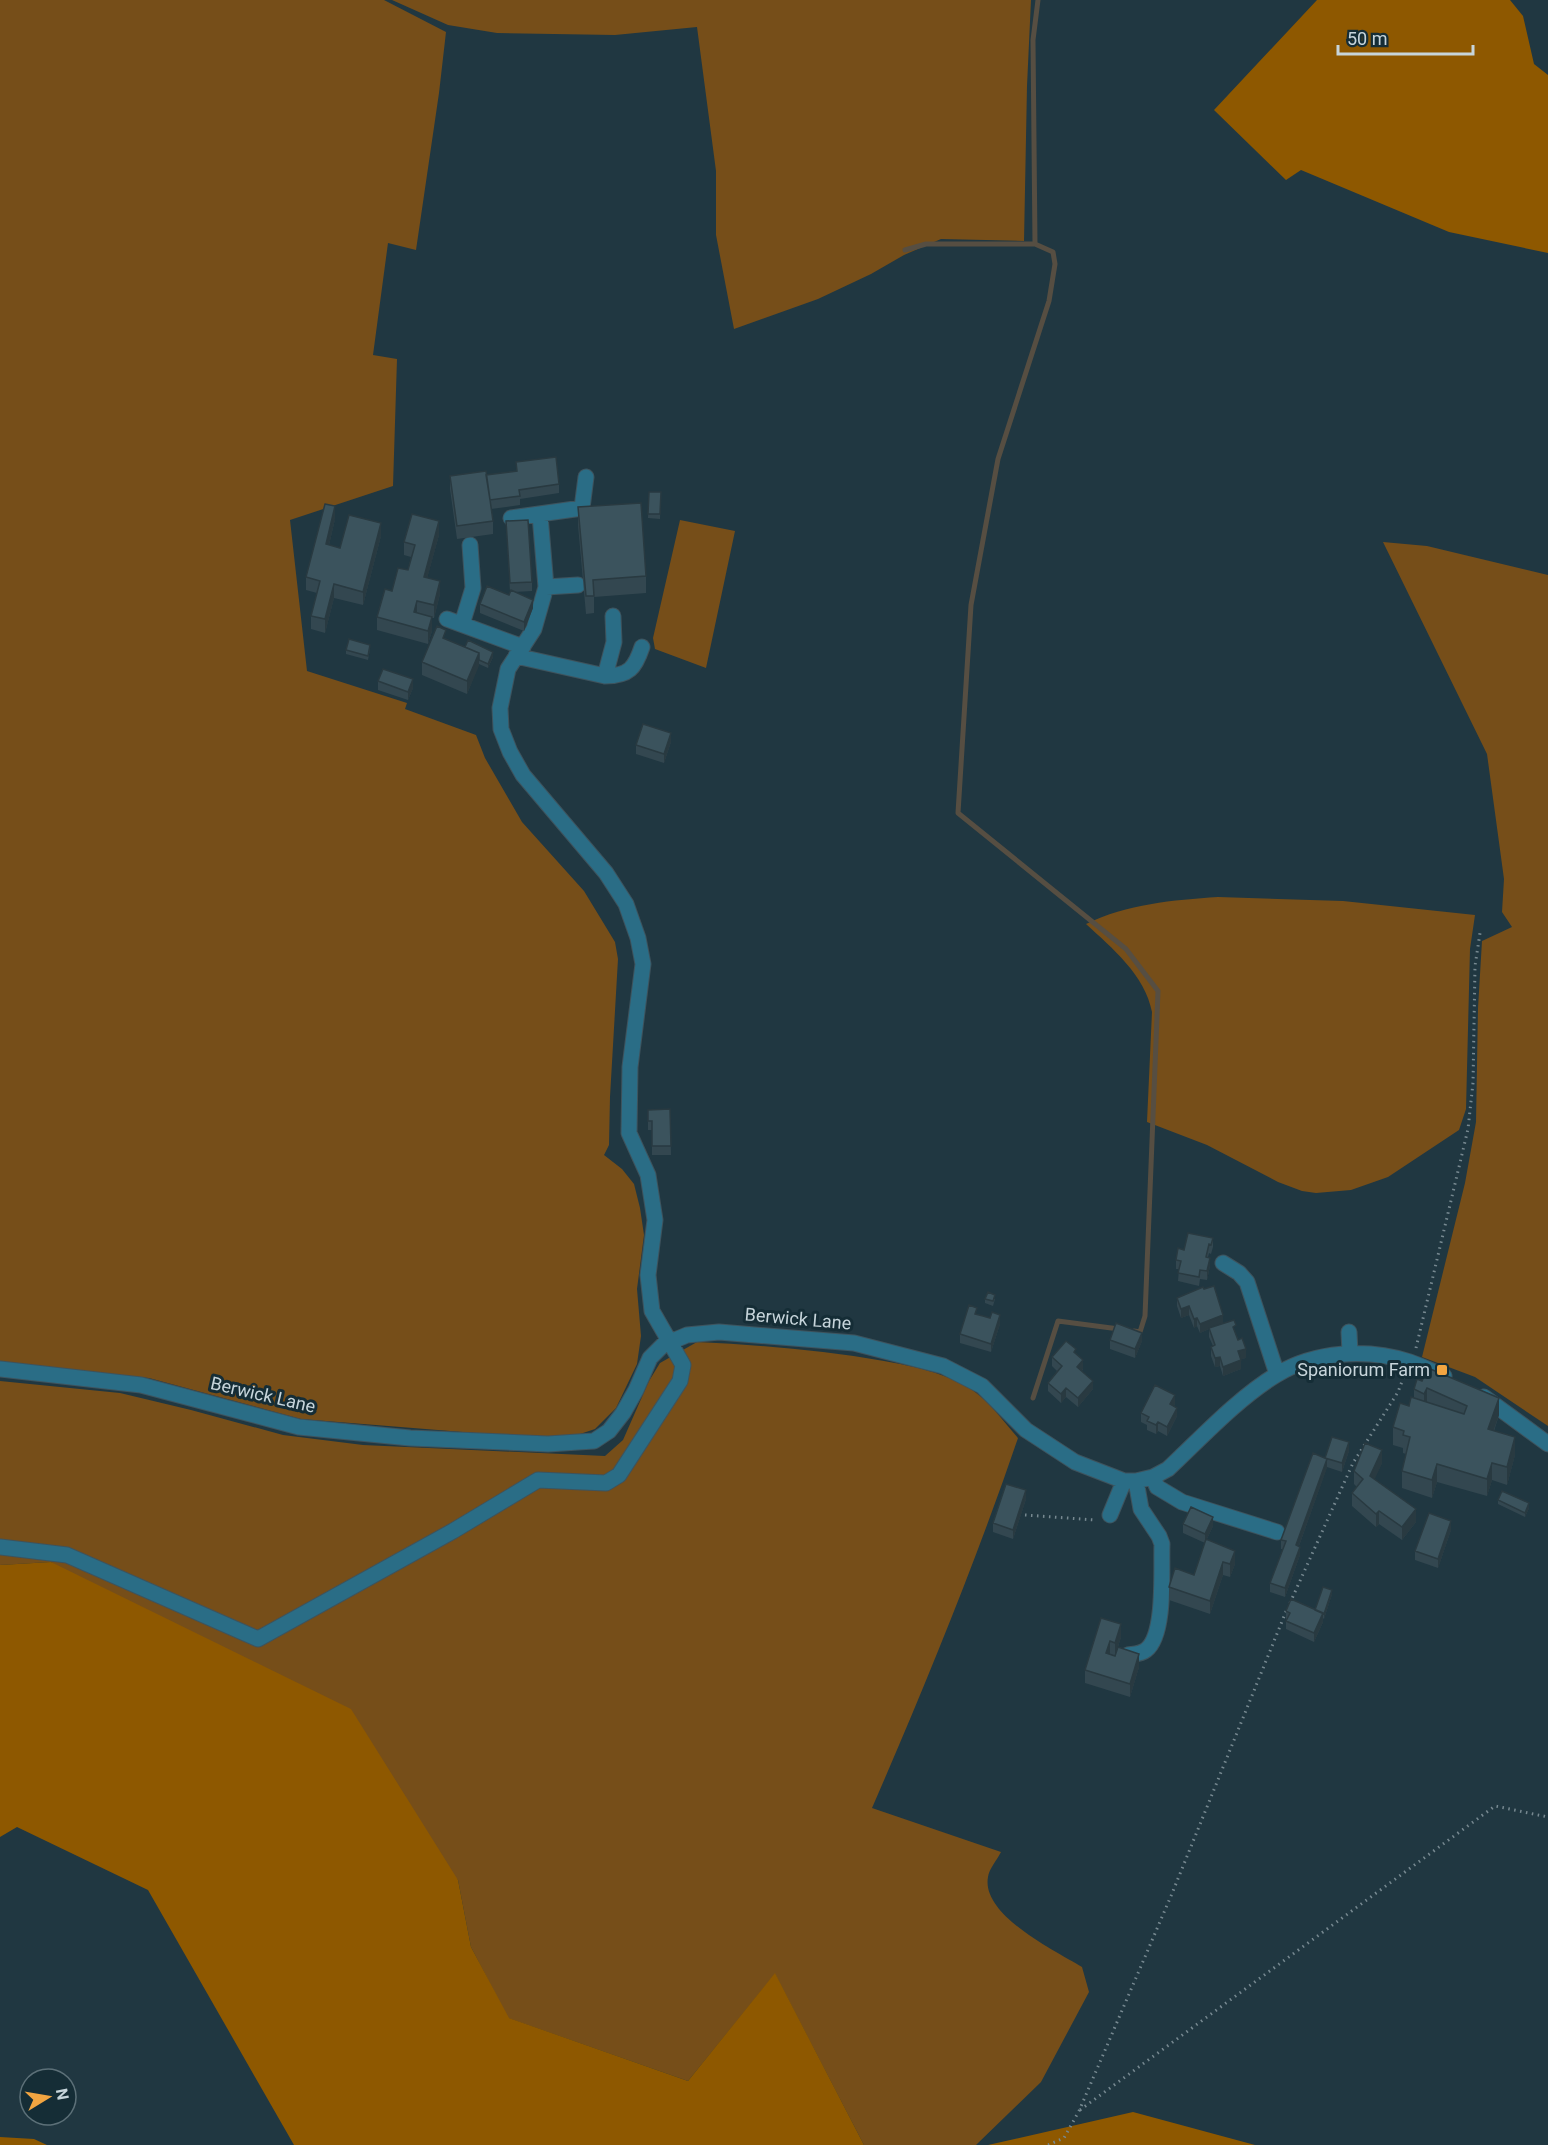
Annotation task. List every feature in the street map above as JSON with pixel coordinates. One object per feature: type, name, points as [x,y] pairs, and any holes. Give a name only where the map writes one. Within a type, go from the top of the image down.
[{"type":"street","points":[[511,518],[582,508],[586,477]]},
{"type":"street","points":[[0,1546],[67,1555],[258,1639],[453,1531],[538,1480],[606,1483],[619,1475],[680,1381],[683,1365],[652,1311],[648,1275],[655,1220],[648,1175],[629,1133],[630,1067],[644,964],[638,938],[626,904],[606,873],[523,775],[510,752],[501,729],[500,708],[508,669],[534,629],[546,587],[540,515]]},
{"type":"street","points":[[470,545],[472,588],[454,622],[520,651],[605,676],[626,673],[633,667],[642,646]]},
{"type":"street","points":[[546,587],[578,585]]},
{"type":"street","points":[[605,676],[614,642],[613,616]]},
{"type":"street","points":[[1223,1263],[1239,1273],[1247,1282],[1277,1374]]},
{"type":"street","name":"Berwick Lane","points":[[0,1369],[141,1385],[299,1427],[410,1438],[548,1444],[594,1441],[609,1431],[623,1413],[650,1358],[663,1345],[694,1333],[719,1332],[854,1343],[944,1366],[982,1386],[1026,1430],[1052,1448],[1075,1462],[1130,1481]]},
{"type":"street","points":[[1349,1332],[1350,1353]]},
{"type":"street","points":[[1130,1481],[1154,1477],[1168,1469],[1249,1394],[1277,1374],[1312,1360],[1350,1353],[1375,1355],[1410,1362],[1454,1380]]},
{"type":"street","points":[[1473,1392],[1493,1403],[1548,1444]]},
{"type":"street","points":[[1154,1477],[1157,1487],[1182,1502],[1277,1532]]},
{"type":"street","points":[[1110,1515],[1130,1481]]},
{"type":"street","points":[[1128,1655],[1144,1653],[1157,1632],[1162,1544],[1141,1509],[1130,1481]]},
{"type":"path","points":[[1048,2145],[1064,2138],[1079,2111],[1171,1896],[1273,1642],[1353,1463],[1398,1392],[1415,1350],[1468,1129],[1473,1083],[1475,966],[1480,933]]},
{"type":"path","points":[[1025,1515],[1107,1521],[1110,1515]]},
{"type":"path","points":[[1079,2111],[1495,1806],[1548,1817]]},
{"type":"shaded area","points":[[0,0],[384,0],[446,32],[416,250],[388,243],[373,355],[397,359],[393,486],[290,520],[307,671],[407,703],[405,709],[476,735],[485,758],[522,822],[584,891],[615,942],[618,959],[609,1145],[604,1155],[622,1169],[634,1184],[640,1208],[644,1235],[637,1289],[641,1336],[637,1364],[616,1408],[595,1429],[565,1439],[301,1419],[149,1378],[0,1362]]},
{"type":"shaded area","points":[[392,0],[1031,0],[1024,241],[941,239],[904,255],[871,274],[818,299],[734,329],[716,235],[716,171],[697,27],[615,35],[497,33],[448,25]]},
{"type":"shaded area","points":[[1317,0],[1510,0],[1523,16],[1534,64],[1548,75],[1548,253],[1449,232],[1301,170],[1286,180],[1214,110]]},
{"type":"shaded area","points":[[680,520],[735,531],[706,668],[655,649],[653,638]]},
{"type":"shaded area","points":[[1383,542],[1427,546],[1548,575],[1548,1426],[1475,1377],[1422,1357],[1465,1183],[1476,1122],[1482,941],[1512,927],[1502,912],[1504,879],[1487,754]]},
{"type":"shaded area","points":[[1218,897],[1343,901],[1475,915],[1470,949],[1466,1109],[1459,1130],[1388,1177],[1351,1190],[1316,1193],[1302,1191],[1278,1182],[1207,1145],[1147,1122],[1152,1012],[1148,999],[1135,974],[1126,963],[1086,924],[1134,907]]},
{"type":"shaded area","points":[[697,1342],[768,1346],[837,1354],[929,1371],[961,1383],[978,1394],[1018,1438],[949,1624],[872,1808],[1001,1852],[988,1877],[989,1891],[996,1905],[1022,1930],[1082,1967],[1089,1992],[1041,2082],[976,2145],[864,2145],[775,1974],[688,2081],[508,2018],[471,1947],[458,1880],[51,1562],[0,1565],[0,1381],[120,1393],[283,1435],[363,1445],[605,1456],[623,1440],[649,1381],[660,1363]]},
{"type":"shaded area","points":[[51,1562],[351,1709],[458,1880],[471,1947],[509,2018],[688,2081],[775,1973],[864,2145],[294,2145],[148,1890],[17,1827],[0,1837],[0,1565]]},
{"type":"shaded area","points":[[1133,2112],[1255,2145],[988,2145]]},
{"type":"shaded area","points":[[0,2137],[34,2139],[47,2145],[0,2145]]},
{"type":"building","points":[[556,457],[559,484],[519,490],[520,496],[490,500],[486,475],[517,471],[516,462]]},
{"type":"building","points":[[486,471],[493,521],[457,526],[450,476]]},
{"type":"building","points":[[649,492],[661,492],[660,514],[648,514]]},
{"type":"building","points":[[641,503],[646,576],[593,580],[594,596],[586,596],[578,507]]},
{"type":"building","points":[[325,504],[335,506],[326,544],[340,548],[349,515],[381,523],[363,592],[334,584],[325,619],[311,616],[320,581],[306,577]]},
{"type":"building","points":[[412,514],[439,521],[424,577],[440,581],[434,605],[417,601],[414,612],[432,617],[428,631],[377,617],[385,589],[392,591],[398,568],[408,570],[415,545],[404,542]]},
{"type":"building","points":[[528,520],[532,582],[510,583],[506,521]]},
{"type":"building","points":[[487,586],[509,595],[511,590],[533,600],[524,622],[480,604]]},
{"type":"building","points":[[437,626],[446,630],[443,638],[479,653],[467,681],[422,662]]},
{"type":"building","points":[[349,639],[370,645],[368,656],[346,650]]},
{"type":"building","points":[[468,640],[493,652],[488,664],[479,660],[479,653],[465,647]]},
{"type":"building","points":[[383,669],[413,679],[408,692],[378,681]]},
{"type":"building","points":[[643,724],[671,733],[664,754],[636,745]]},
{"type":"building","points":[[670,1109],[671,1146],[652,1146],[652,1121],[648,1121],[648,1110]]},
{"type":"building","points":[[1188,1233],[1213,1238],[1206,1257],[1210,1258],[1207,1271],[1200,1270],[1199,1277],[1178,1273],[1181,1261],[1176,1260],[1178,1248],[1184,1250]]},
{"type":"building","points":[[1214,1286],[1223,1315],[1200,1324],[1197,1318],[1194,1319],[1189,1306],[1181,1309],[1177,1298],[1203,1287],[1204,1289]]},
{"type":"building","points":[[988,1292],[995,1295],[993,1301],[985,1299]]},
{"type":"building","points":[[969,1305],[977,1308],[975,1314],[990,1318],[992,1312],[1000,1315],[991,1344],[960,1334]]},
{"type":"building","points":[[1234,1320],[1236,1325],[1233,1327],[1238,1340],[1242,1338],[1246,1349],[1238,1351],[1241,1360],[1223,1367],[1220,1357],[1215,1358],[1211,1347],[1215,1345],[1209,1328]]},
{"type":"building","points":[[1116,1323],[1142,1333],[1135,1349],[1110,1340]]},
{"type":"building","points":[[1066,1341],[1076,1349],[1074,1352],[1083,1360],[1077,1367],[1093,1381],[1078,1398],[1066,1388],[1061,1394],[1048,1383],[1062,1366],[1052,1357]]},
{"type":"building","points":[[1428,1368],[1499,1398],[1488,1429],[1515,1437],[1507,1467],[1492,1463],[1487,1479],[1437,1464],[1432,1480],[1402,1471],[1410,1437],[1403,1435],[1404,1431],[1393,1427],[1400,1403],[1409,1406],[1411,1397],[1464,1414],[1467,1406],[1427,1388],[1424,1394],[1414,1389],[1417,1379],[1422,1381]]},
{"type":"building","points":[[1155,1385],[1175,1395],[1170,1404],[1177,1408],[1167,1427],[1158,1422],[1156,1425],[1147,1421],[1149,1417],[1141,1413]]},
{"type":"building","points":[[1332,1437],[1349,1442],[1342,1463],[1325,1458]]},
{"type":"building","points":[[1365,1443],[1382,1450],[1370,1476],[1416,1509],[1402,1527],[1379,1511],[1376,1514],[1352,1493],[1363,1479],[1354,1471]]},
{"type":"building","points":[[1313,1453],[1327,1459],[1296,1545],[1300,1547],[1285,1588],[1270,1583],[1286,1541],[1281,1540]]},
{"type":"building","points":[[1006,1484],[1026,1490],[1013,1530],[993,1523]]},
{"type":"building","points":[[1502,1491],[1529,1503],[1525,1513],[1498,1500]]},
{"type":"building","points":[[1191,1507],[1213,1517],[1205,1534],[1183,1524]]},
{"type":"building","points":[[1429,1513],[1451,1521],[1438,1559],[1415,1551]]},
{"type":"building","points":[[1206,1539],[1235,1551],[1230,1564],[1223,1562],[1210,1601],[1169,1587],[1175,1568],[1194,1575]]},
{"type":"building","points":[[1323,1587],[1332,1590],[1324,1614],[1315,1610]]},
{"type":"building","points":[[1291,1599],[1323,1613],[1314,1633],[1286,1621],[1290,1613],[1286,1611]]},
{"type":"building","points":[[1101,1618],[1121,1624],[1115,1643],[1110,1641],[1106,1653],[1115,1656],[1118,1647],[1139,1654],[1130,1684],[1085,1670]]},
{"type":"waterway","points":[[1035,244],[1033,40],[1038,0]]},
{"type":"waterway","points":[[905,250],[926,244],[1035,244],[1053,252],[1055,264],[1049,301],[998,459],[971,605],[958,813],[1126,949],[1158,991],[1145,1316],[1140,1332],[1134,1331]]},
{"type":"waterway","points":[[1033,1398],[1058,1321],[1119,1329]]},
{"type":"place","name":"Spaniorum Farm","points":[[1442,1370]]}]
